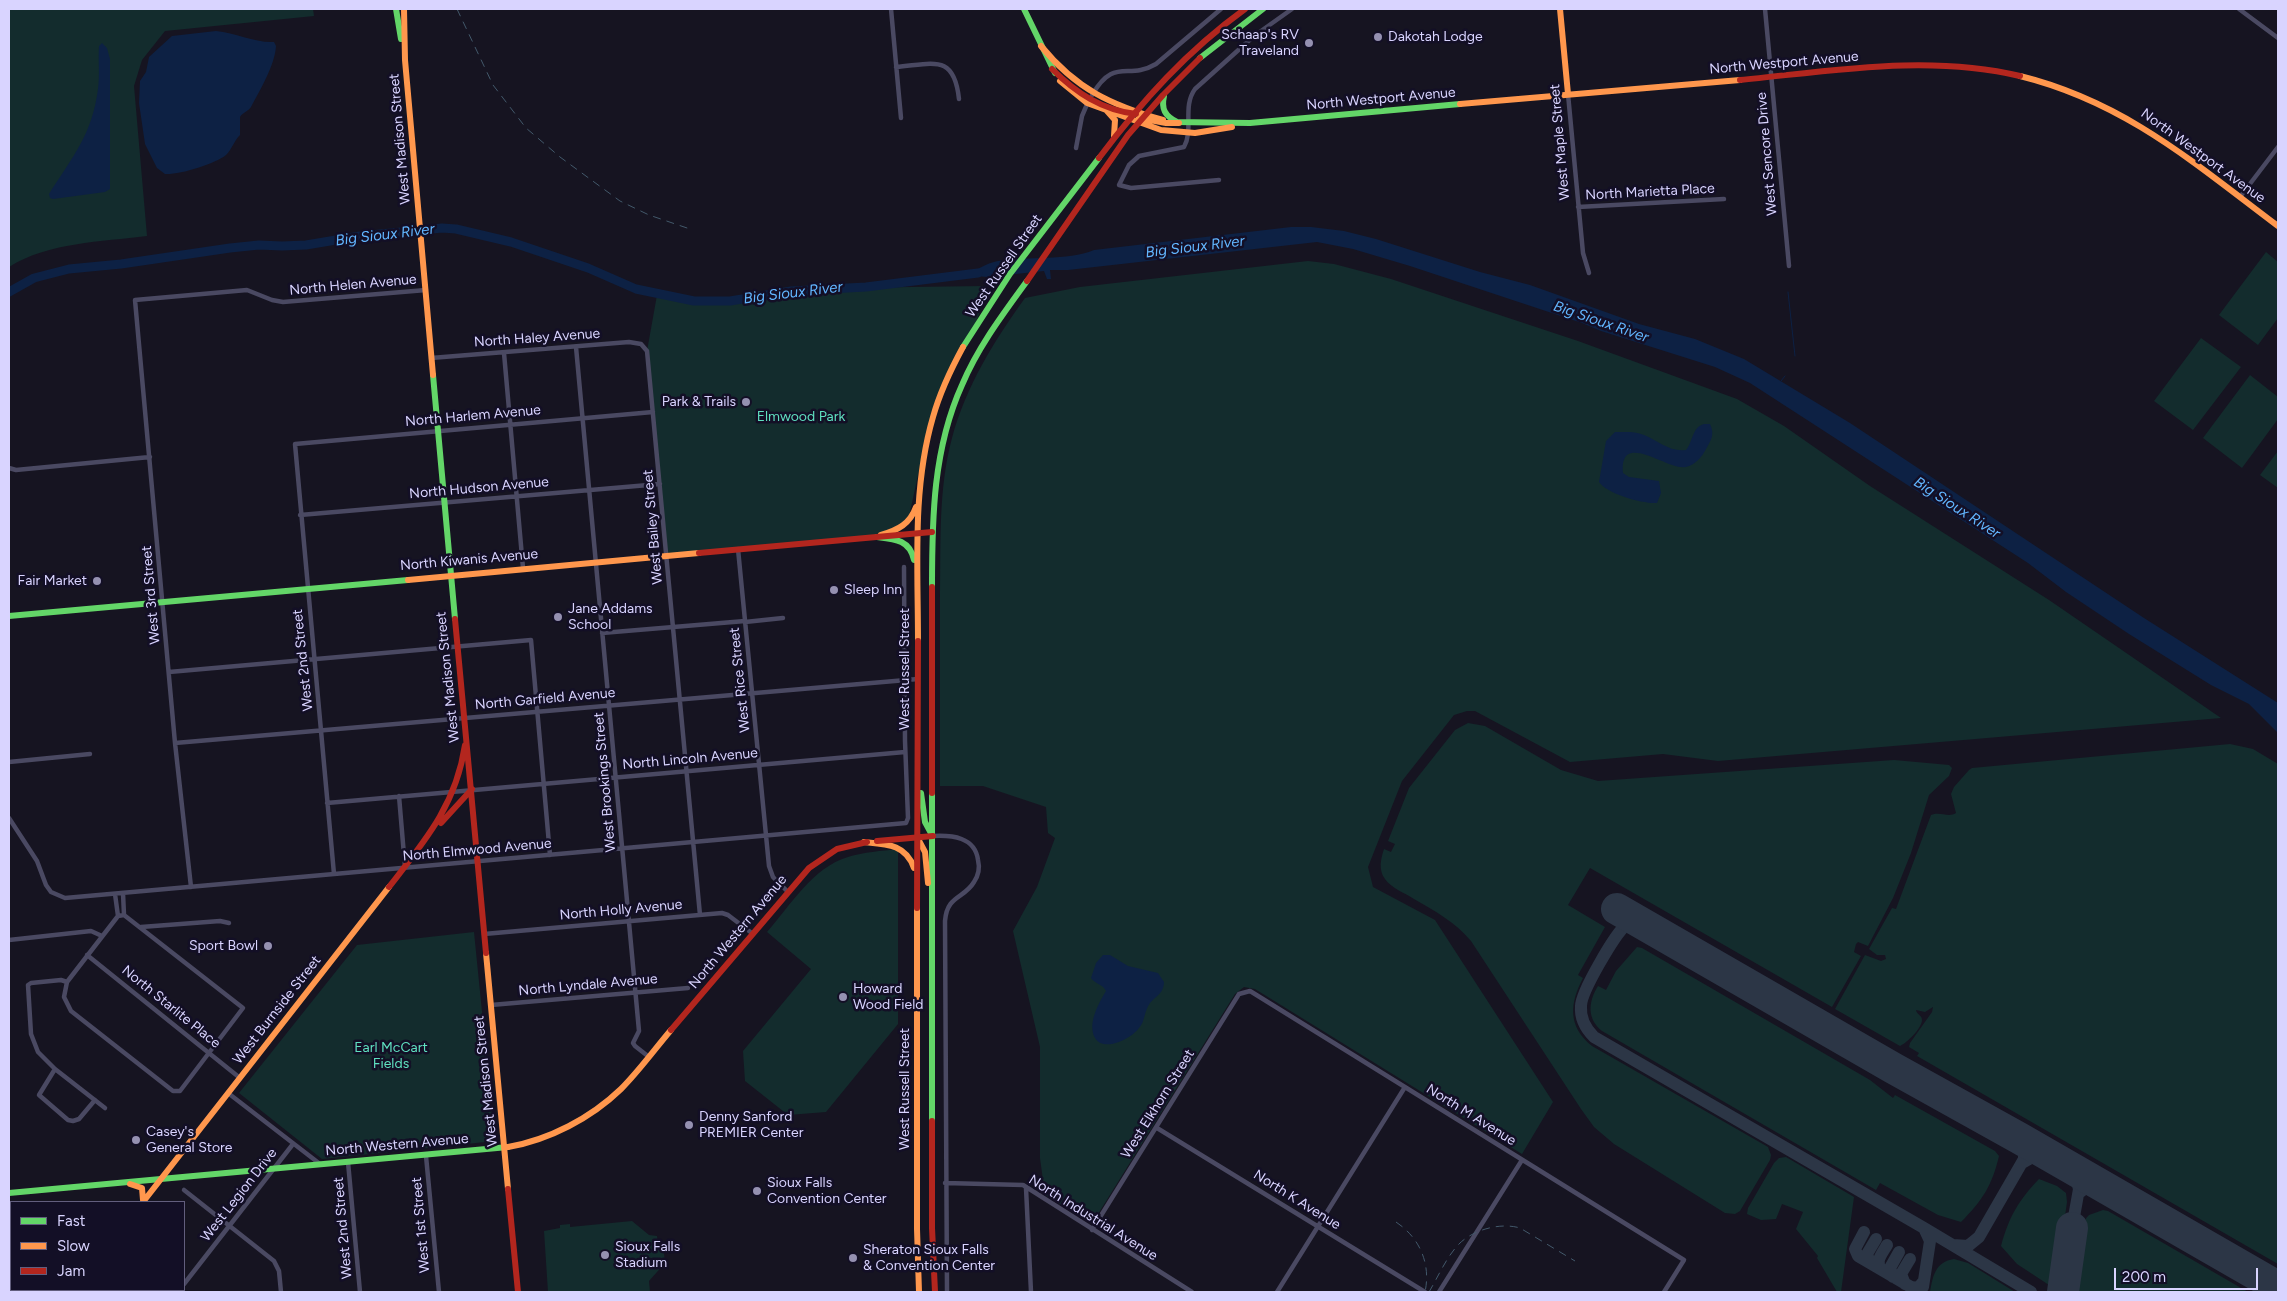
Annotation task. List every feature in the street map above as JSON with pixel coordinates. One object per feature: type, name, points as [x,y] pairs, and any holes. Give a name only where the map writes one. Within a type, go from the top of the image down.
[{"type":"main road","name":"West Madison Street","points":[[396,9],[405,60]]},
{"type":"main road","name":"West Madison Street","points":[[404,9],[405,60],[431,358],[518,1292]]},
{"type":"main road","points":[[1024,9],[1052,69],[1070,86],[1090,99],[1115,120],[1116,128],[1108,146]]},
{"type":"main road","name":"West Russell Street","points":[[919,1292],[917,1229],[918,533],[919,490],[926,439],[939,398],[960,353],[994,299],[1034,243],[1133,114],[1185,57],[1245,9]]},
{"type":"main road","name":"West Russell Street","points":[[935,1292],[932,1228],[932,532],[936,470],[954,403],[975,358],[1057,240],[1104,168],[1142,118],[1212,48],[1252,16],[1264,9]]},
{"type":"main road","name":"West Maple Street","points":[[1560,9],[1568,94]]},
{"type":"main road","points":[[1041,46],[1065,75],[1090,99],[1142,118]]},
{"type":"main road","name":"North Westport Avenue","points":[[1142,118],[1187,124],[1250,123],[1920,65],[1970,67],[2019,76],[2071,91],[2124,115],[2173,148],[2278,226]]},
{"type":"main road","points":[[1167,93],[1162,103],[1163,110],[1169,119],[1179,123]]},
{"type":"main road","points":[[1107,112],[1133,114]]},
{"type":"main road","name":"North Westport Avenue","points":[[1133,114],[1171,132],[1187,134],[1250,123]]},
{"type":"main road","points":[[877,537],[898,530],[910,522],[919,490]]},
{"type":"main road","name":"North Kiwanis Avenue","points":[[9,616],[932,532]]},
{"type":"main road","points":[[877,537],[899,539],[910,546],[914,556],[918,591]]},
{"type":"main road","name":"West Burnside Street","points":[[432,833],[455,790],[462,765],[466,729]]},
{"type":"main road","points":[[918,767],[925,822],[933,836]]},
{"type":"main road","name":"West Burnside Street","points":[[143,1201],[432,833],[472,789]]},
{"type":"main road","name":"North Western Avenue","points":[[9,1193],[505,1148],[558,1133],[589,1115],[621,1089],[788,892],[809,868],[822,857],[846,846],[864,842],[933,836]]},
{"type":"main road","points":[[917,837],[922,841],[925,849],[933,918]]},
{"type":"main road","points":[[864,842],[896,846],[907,852],[914,865],[917,897]]},
{"type":"main road","points":[[119,1183],[140,1187],[144,1193],[142,1201]]},
{"type":"street","points":[[891,9],[901,118]]},
{"type":"street","points":[[1076,148],[1082,116],[1098,84],[1109,74],[1146,68],[1156,64],[1221,9]]},
{"type":"street","points":[[1219,180],[1131,188],[1119,185],[1134,159],[1144,154],[1182,149],[1186,144],[1189,100],[1195,89],[1247,42],[1292,9]]},
{"type":"street","name":"West Sencore Drive","points":[[1764,9],[1789,266]]},
{"type":"street","points":[[2238,9],[2278,38]]},
{"type":"street","points":[[896,67],[934,64],[946,66],[956,78],[959,99]]},
{"type":"street","name":"West Maple Street","points":[[1568,94],[1583,253],[1589,273]]},
{"type":"street","points":[[2240,197],[2278,147]]},
{"type":"street","name":"North Marietta Place","points":[[1578,207],[1724,199]]},
{"type":"street","name":"North Helen Avenue","points":[[135,300],[247,290],[272,300],[283,302],[426,290]]},
{"type":"street","name":"West 3rd Street","points":[[135,300],[175,743],[191,887]]},
{"type":"street","name":"North Haley Avenue","points":[[431,358],[629,342],[644,346]]},
{"type":"street","name":"West Bailey Street","points":[[644,346],[649,356],[700,915]]},
{"type":"street","name":"West Brookings Street","points":[[576,347],[636,993],[639,1031],[633,1043],[649,1057]]},
{"type":"street","points":[[504,353],[523,568]]},
{"type":"street","name":"North Harlem Avenue","points":[[295,444],[653,412]]},
{"type":"street","name":"West 2nd Street","points":[[295,444],[334,874]]},
{"type":"street","points":[[9,468],[16,470],[150,457]]},
{"type":"street","name":"North Hudson Avenue","points":[[300,515],[660,484]]},
{"type":"street","name":"West Rice Street","points":[[738,549],[770,872],[788,892]]},
{"type":"street","name":"West Russell Street","points":[[904,567],[905,752],[908,818],[906,823]]},
{"type":"street","points":[[602,633],[783,618]]},
{"type":"street","points":[[169,672],[531,640],[550,855]]},
{"type":"street","name":"North Garfield Avenue","points":[[175,743],[918,679]]},
{"type":"street","name":"North Lincoln Avenue","points":[[328,803],[455,790],[905,752]]},
{"type":"street","points":[[9,762],[90,754]]},
{"type":"street","points":[[399,796],[405,868]]},
{"type":"street","name":"North Elmwood Avenue","points":[[9,818],[37,861],[51,892],[64,898],[906,823]]},
{"type":"street","points":[[933,836],[953,836],[966,840],[976,851],[979,864],[974,882],[951,902],[946,913],[945,1183],[947,1292]]},
{"type":"street","points":[[123,893],[124,915]]},
{"type":"street","points":[[115,894],[118,916]]},
{"type":"street","name":"North Holly Avenue","points":[[484,934],[722,913],[728,915],[753,934]]},
{"type":"street","points":[[124,915],[243,1008],[180,1091],[176,1092],[71,1011],[64,998],[67,982],[118,916],[124,915]]},
{"type":"street","points":[[140,927],[220,921],[229,923]]},
{"type":"street","points":[[9,940],[91,931],[102,936]]},
{"type":"street","name":"North Starlite Place","points":[[87,955],[211,1052],[240,1078]]},
{"type":"street","points":[[67,982],[31,983],[27,987],[32,1040],[42,1057],[105,1108]]},
{"type":"street","name":"North Lyndale Avenue","points":[[491,1005],[688,988]]},
{"type":"street","name":"North M Avenue","points":[[1245,991],[1250,991],[1684,1260],[1664,1292]]},
{"type":"street","name":"West Elkhorn Street","points":[[1092,1230],[1239,994],[1245,991]]},
{"type":"street","points":[[55,1069],[39,1095],[68,1120],[79,1119],[95,1100]]},
{"type":"street","points":[[1277,1292],[1405,1087]]},
{"type":"street","points":[[228,1093],[320,1165]]},
{"type":"street","name":"North K Avenue","points":[[1157,1128],[1425,1292]]},
{"type":"street","name":"West Legion Drive","points":[[185,1283],[293,1144]]},
{"type":"street","name":"West 1st Street","points":[[426,1156],[439,1292]]},
{"type":"street","points":[[1439,1292],[1522,1160]]},
{"type":"street","name":"West 2nd Street","points":[[348,1162],[360,1292]]},
{"type":"street","name":"North Industrial Avenue","points":[[945,1183],[1019,1185],[1026,1188],[1192,1292]]},
{"type":"street","points":[[1026,1188],[1031,1292]]},
{"type":"street","points":[[184,1190],[277,1265],[282,1292]]},
{"type":"green space","points":[[9,9],[313,9],[314,16],[165,31],[142,60],[134,86],[147,236],[76,244],[58,248],[41,252],[9,267]]},
{"type":"green space","points":[[2266,252],[2278,262],[2278,318],[2258,345],[2219,315]]},
{"type":"green space","points":[[1308,261],[1334,264],[1391,279],[1578,341],[1737,399],[1784,426],[1870,486],[2049,600],[2221,718],[1718,761],[1663,754],[1570,762],[1475,711],[1454,715],[1402,781],[1368,867],[1373,887],[1435,920],[1553,1102],[1522,1154],[1255,989],[1244,987],[1235,994],[1093,1222],[1090,1222],[1045,1195],[1040,1158],[1040,1047],[1013,931],[1037,887],[1055,838],[1048,833],[1046,807],[983,786],[940,786],[942,497],[952,438],[973,382],[992,347],[1025,298],[1080,287]]},
{"type":"green space","name":"Elmwood Park","points":[[985,286],[984,299],[974,328],[944,386],[934,414],[907,525],[877,537],[666,555],[647,351],[657,295],[711,302],[791,291],[838,288]]},
{"type":"green space","points":[[2201,338],[2241,367],[2193,430],[2154,401]]},
{"type":"green space","points":[[2250,375],[2278,397],[2278,419],[2242,468],[2203,438]]},
{"type":"green space","points":[[2278,451],[2278,488],[2260,475]]},
{"type":"green space","points":[[1468,723],[1485,726],[1561,770],[1598,781],[1894,760],[1949,765],[1952,768],[1949,776],[1929,795],[1911,853],[1893,898],[1868,946],[1858,942],[1856,944],[1854,952],[1861,956],[1832,1007],[1590,868],[1568,905],[1605,927],[1578,975],[1583,978],[1575,996],[1573,1014],[1578,1030],[1584,1038],[1592,1046],[1768,1147],[1771,1155],[1770,1160],[1740,1211],[1735,1214],[1725,1213],[1614,1144],[1594,1127],[1471,941],[1465,934],[1430,908],[1394,888],[1381,872],[1384,849],[1391,852],[1395,844],[1388,841],[1409,788],[1455,730]]},
{"type":"green space","points":[[2230,744],[2253,749],[2278,764],[2278,1264],[1917,1056],[1919,1053],[1909,1047],[1910,1043],[1932,1012],[1933,1007],[1925,1012],[1916,1010],[1922,1018],[1920,1027],[1914,1035],[1900,1046],[1835,1009],[1865,955],[1881,961],[1886,959],[1885,955],[1877,955],[1869,949],[1892,908],[1896,909],[1931,815],[1950,815],[1956,813],[1951,794],[1954,787],[1969,770],[1972,768]]},
{"type":"green space","name":"Howard Wood Field","points":[[898,849],[898,1024],[826,1112],[788,1115],[745,1081],[743,1051],[811,969],[767,932],[803,888],[824,869],[835,862],[854,855]]},
{"type":"green space","name":"Earl McCart Fields","points":[[474,932],[495,1141],[322,1159],[239,1093],[357,945]]},
{"type":"green space","points":[[1637,947],[1642,948],[1870,1080],[1893,1098],[1895,1095],[1995,1151],[1999,1156],[1993,1176],[1975,1207],[1961,1222],[1938,1215],[1880,1183],[1876,1190],[1602,1031],[1592,1016],[1592,998],[1598,986],[1606,990],[1616,971]]},
{"type":"green space","points":[[1786,1157],[1854,1197],[1841,1292],[1837,1292],[1817,1258],[1818,1256],[1796,1229],[1803,1212],[1782,1204],[1776,1219],[1761,1220],[1747,1214],[1748,1208],[1774,1163],[1779,1158]]},
{"type":"green space","points":[[2039,1179],[2057,1186],[2066,1193],[2067,1202],[2056,1280],[2052,1287],[2017,1264],[2001,1246],[2007,1226],[2015,1210]]},
{"type":"green space","points":[[2103,1210],[2108,1211],[2248,1292],[2074,1292],[2074,1263],[2081,1229],[2089,1215]]},
{"type":"green space","name":"Sioux Falls Stadium","points":[[632,1221],[649,1235],[657,1236],[658,1244],[663,1244],[665,1263],[649,1281],[650,1292],[548,1292],[544,1231],[560,1228],[560,1225],[570,1224],[570,1227]]},
{"type":"green space","points":[[1954,1259],[1968,1263],[2015,1292],[1930,1292],[1936,1271],[1943,1263]]},
{"type":"water","points":[[216,31],[260,41],[274,42],[276,46],[273,61],[251,107],[240,117],[240,135],[226,155],[197,168],[179,173],[165,174],[157,168],[145,144],[139,103],[140,81],[146,72],[149,57],[172,36]]},
{"type":"water","points":[[102,43],[107,48],[110,59],[110,189],[105,192],[53,199],[50,198],[49,194],[80,144],[91,119],[99,84],[99,46]]},
{"type":"water","points":[[1291,227],[1311,227],[1344,231],[1376,239],[1480,272],[1530,285],[1639,324],[1695,339],[1744,359],[1850,423],[2144,618],[2278,703],[2278,733],[2249,704],[2211,685],[2129,634],[2066,592],[2028,563],[1750,383],[1715,367],[1601,331],[1410,266],[1353,249],[1317,242],[1068,270],[1050,270],[1051,279],[1047,279],[1044,271],[987,277],[966,275],[998,261],[1072,256],[1094,250]]},
{"type":"water","points":[[1704,424],[1710,424],[1712,431],[1711,440],[1700,458],[1689,466],[1678,467],[1636,453],[1629,454],[1624,460],[1623,473],[1629,477],[1659,481],[1661,493],[1657,503],[1643,502],[1617,494],[1599,482],[1606,441],[1615,432],[1641,434],[1669,448],[1686,450],[1697,428]]},
{"type":"water","points":[[1103,955],[1110,955],[1128,966],[1158,973],[1164,982],[1161,992],[1148,1006],[1139,1028],[1124,1040],[1111,1044],[1099,1042],[1095,1038],[1092,1026],[1095,1013],[1106,991],[1091,978],[1096,963]]},
{"type":"waterway","name":"Big Sioux River","points":[[9,292],[34,278],[69,269],[121,264],[230,248],[259,245],[306,245],[360,236],[442,228],[456,229],[511,242],[588,268],[636,289],[694,301],[730,301],[791,291],[866,287],[978,273]]},
{"type":"waterway","points":[[1788,292],[1795,356]]},
{"type":"waterway","points":[[1781,381],[1785,376]]},
{"type":"taxiway","points":[[1641,922],[1629,923],[1621,930],[1599,964],[1586,989],[1582,999],[1581,1015],[1588,1030],[1594,1037],[2031,1292]]},
{"type":"taxiway","points":[[1953,1245],[1968,1246],[1979,1237],[2024,1159],[2024,1149],[2019,1138]]},
{"type":"taxiway","points":[[2022,1163],[2036,1155],[2051,1156]]},
{"type":"taxiway","points":[[2072,1228],[2079,1189],[2074,1169]]},
{"type":"taxiway","points":[[2079,1193],[2088,1186],[2101,1185]]},
{"type":"taxiway","points":[[1923,1287],[1930,1241],[1924,1228]]},
{"type":"taxiway","points":[[1864,1232],[1855,1249],[1858,1256],[1911,1287],[1918,1288],[1924,1281]]},
{"type":"taxiway","points":[[1870,1263],[1867,1254],[1876,1239]]},
{"type":"taxiway","points":[[1882,1270],[1879,1261],[1887,1245]]},
{"type":"taxiway","points":[[1893,1277],[1890,1268],[1899,1252]]},
{"type":"taxiway","points":[[1905,1284],[1901,1274],[1910,1259]]},
{"type":"taxiway","points":[[2058,1292],[2062,1288],[2066,1273]]},
{"type":"runway","points":[[1617,909],[2278,1287]]},
{"type":"runway","points":[[2063,1292],[2072,1228]]},
{"type":"railway","points":[[457,9],[493,85],[526,128],[560,157],[620,201],[649,215],[690,229]]},
{"type":"railway","points":[[1396,1222],[1412,1236],[1422,1252],[1426,1272],[1425,1292]]},
{"type":"railway","points":[[1429,1292],[1458,1245],[1478,1231],[1495,1227],[1512,1226],[1520,1228],[1575,1261]]},
{"type":"traffic: fast","points":[[396,9],[401,39]]},
{"type":"traffic: fast","points":[[1024,9],[1055,73]]},
{"type":"traffic: fast","points":[[1200,58],[1263,9]]},
{"type":"traffic: fast","points":[[1164,96],[1163,105],[1165,112],[1177,122]]},
{"type":"traffic: fast","points":[[1175,122],[1250,123],[1460,104]]},
{"type":"traffic: fast","points":[[963,347],[1010,274],[1099,158]]},
{"type":"traffic: fast","points":[[932,587],[936,484],[945,434],[952,409],[976,357],[1027,281]]},
{"type":"traffic: fast","points":[[433,375],[455,619]]},
{"type":"traffic: fast","points":[[877,537],[896,540],[905,544],[912,553],[914,560]]},
{"type":"traffic: fast","points":[[9,616],[408,580]]},
{"type":"traffic: fast","points":[[921,793],[925,822],[932,835]]},
{"type":"traffic: fast","points":[[932,793],[932,1121]]},
{"type":"traffic: fast","points":[[9,1193],[508,1147]]},
{"type":"traffic: slow","points":[[404,9],[405,60],[433,375]]},
{"type":"traffic: slow","points":[[1560,9],[1568,94]]},
{"type":"traffic: slow","points":[[1041,46],[1068,74],[1096,94],[1127,108],[1163,120]]},
{"type":"traffic: slow","points":[[2020,76],[2058,87],[2126,118],[2187,158],[2278,226]]},
{"type":"traffic: slow","points":[[1460,104],[1740,80]]},
{"type":"traffic: slow","points":[[1060,81],[1087,103],[1161,130],[1195,133],[1232,127]]},
{"type":"traffic: slow","points":[[1107,111],[1115,120],[1114,136]]},
{"type":"traffic: slow","points":[[1139,118],[1166,123],[1179,123]]},
{"type":"traffic: slow","points":[[918,641],[917,556],[919,500],[926,444],[946,381],[963,347]]},
{"type":"traffic: slow","points":[[881,535],[903,526],[916,507]]},
{"type":"traffic: slow","points":[[408,580],[699,553]]},
{"type":"traffic: slow","points":[[917,837],[925,852],[928,883]]},
{"type":"traffic: slow","points":[[864,842],[887,845],[900,850],[906,854],[914,868]]},
{"type":"traffic: slow","points":[[144,1201],[389,887]]},
{"type":"traffic: slow","points":[[917,908],[917,1229],[919,1292]]},
{"type":"traffic: slow","points":[[486,953],[508,1189]]},
{"type":"traffic: slow","points":[[508,1147],[554,1133],[583,1118],[609,1100],[628,1082],[671,1030]]},
{"type":"traffic: slow","points":[[130,1184],[142,1188],[143,1200]]},
{"type":"traffic: jam","points":[[1099,158],[1166,78],[1204,42],[1245,9]]},
{"type":"traffic: jam","points":[[1027,281],[1128,135],[1163,95],[1200,58]]},
{"type":"traffic: jam","points":[[1740,80],[1845,69],[1915,65],[1985,69],[2020,76]]},
{"type":"traffic: jam","points":[[1052,69],[1070,86],[1090,99],[1112,109],[1136,114]]},
{"type":"traffic: jam","points":[[699,553],[932,532]]},
{"type":"traffic: jam","points":[[932,587],[932,793]]},
{"type":"traffic: jam","points":[[455,619],[486,953]]},
{"type":"traffic: jam","points":[[917,908],[918,641]]},
{"type":"traffic: jam","points":[[389,887],[415,854],[437,821],[454,786],[461,766],[465,745]]},
{"type":"traffic: jam","points":[[441,823],[472,789]]},
{"type":"traffic: jam","points":[[877,841],[933,836]]},
{"type":"traffic: jam","points":[[671,1030],[809,868],[837,849],[867,842]]},
{"type":"traffic: jam","points":[[932,1121],[932,1228],[935,1292]]},
{"type":"traffic: jam","points":[[508,1189],[518,1292]]},
{"type":"place","name":"Dakotah Lodge","points":[[1378,37]]},
{"type":"place","name":"Schaap's RV Traveland","points":[[1309,43]]},
{"type":"place","name":"Park & Trails","points":[[746,402]]},
{"type":"place","name":"Fair Market","points":[[97,581]]},
{"type":"place","name":"Sleep Inn","points":[[834,590]]},
{"type":"place","name":"Jane Addams School","points":[[558,617]]},
{"type":"place","name":"Sport Bowl","points":[[268,946]]},
{"type":"place","name":"Howard Wood Field","points":[[843,997]]},
{"type":"place","name":"Denny Sanford PREMIER Center","points":[[689,1125]]},
{"type":"place","name":"Casey's General Store","points":[[136,1140]]},
{"type":"place","name":"Sioux Falls Convention Center","points":[[757,1191]]},
{"type":"place","name":"Sioux Falls Stadium","points":[[605,1255]]},
{"type":"place","name":"Sheraton Sioux Falls & Convention Center","points":[[853,1258]]}]
